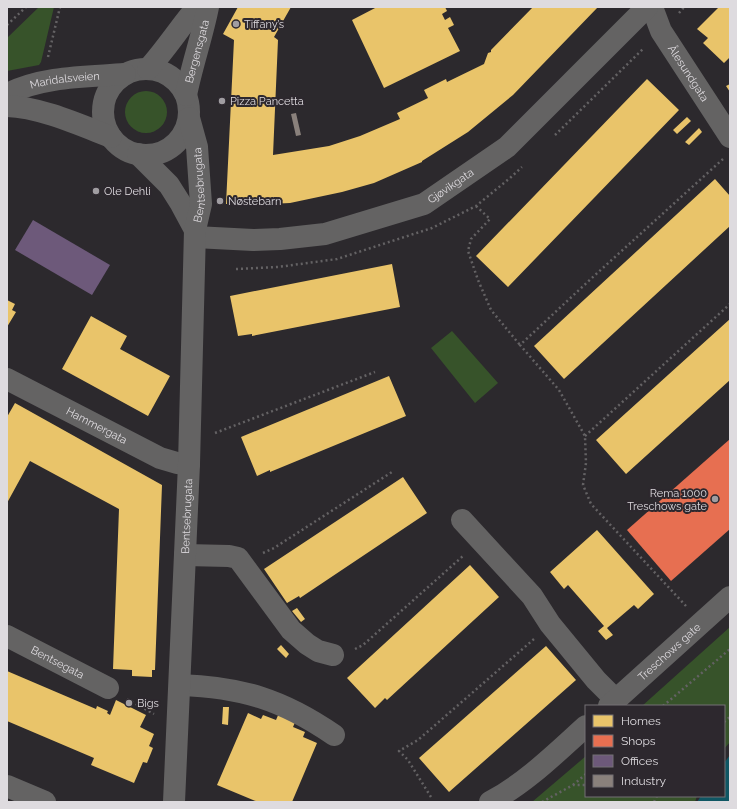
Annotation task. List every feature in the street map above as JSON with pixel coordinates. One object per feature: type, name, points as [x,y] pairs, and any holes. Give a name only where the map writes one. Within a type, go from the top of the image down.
[{"type":"street","name":"Bergensgata","points":[[148,69],[198,7]]},
{"type":"street","name":"Bergensgata","points":[[186,95],[208,7]]},
{"type":"street","name":"Gjøvikgata","points":[[195,233],[253,240],[280,239],[325,234],[424,204],[507,147],[647,7]]},
{"type":"street","name":"Ålesundgata","points":[[652,7],[661,31],[728,146]]},
{"type":"street","points":[[148,69],[160,71],[171,76],[180,85],[189,102],[189,118],[187,127],[176,144],[158,154],[148,155],[127,151],[118,145],[111,137],[105,126],[103,114],[104,102],[108,91],[116,81],[125,74],[136,70],[148,69]]},
{"type":"street","name":"Maridalsveien","points":[[7,94],[20,88],[42,82],[125,74]]},
{"type":"street","name":"Maridalsveien","points":[[7,106],[18,106],[70,121],[111,137]]},
{"type":"street","name":"Bentsebrugata","points":[[174,802],[189,464],[195,233],[201,204],[197,147],[189,118]]},
{"type":"street","name":"Bentsebrugata","points":[[138,154],[169,185],[181,204],[195,233]]},
{"type":"street","name":"Hammergata","points":[[7,379],[160,458],[177,463],[189,464]]},
{"type":"street","points":[[462,520],[532,596],[550,624],[596,680],[612,703]]},
{"type":"street","points":[[185,555],[229,556],[238,558],[292,630],[307,644],[318,651],[333,654]]},
{"type":"street","name":"Treschows gate","points":[[612,703],[730,597]]},
{"type":"street","name":"Bentsegata","points":[[7,636],[108,688]]},
{"type":"street","points":[[180,685],[224,688],[271,700],[314,721],[334,735]]},
{"type":"street","points":[[499,800],[554,755],[585,727]]},
{"type":"street","points":[[7,786],[45,802]]},
{"type":"path","points":[[7,25],[26,7]]},
{"type":"path","points":[[48,60],[60,7]]},
{"type":"path","points":[[520,345],[728,146]]},
{"type":"path","points":[[476,206],[490,219],[471,239],[468,251],[478,280],[492,310],[559,390],[585,436],[586,464],[583,486],[591,504],[701,622]]},
{"type":"path","points":[[585,436],[730,304]]},
{"type":"path","points":[[215,433],[375,372]]},
{"type":"path","points":[[238,558],[259,555],[274,548],[392,472]]},
{"type":"path","points":[[333,654],[348,653],[363,645],[481,541]]},
{"type":"path","points":[[431,797],[408,760],[400,751],[418,740],[550,624]]},
{"type":"path","points":[[664,705],[730,649]]},
{"type":"path","points":[[542,802],[573,784],[585,775]]},
{"type":"path","points":[[573,784],[585,784]]},
{"type":"green space","points":[[39,7],[54,7],[41,62],[39,65],[7,71],[7,38]]},
{"type":"green space","points":[[142,91],[150,91],[161,97],[167,108],[167,116],[161,127],[150,133],[142,133],[131,127],[125,116],[125,108],[131,97]]},
{"type":"green space","points":[[452,331],[498,383],[475,403],[431,348]]},
{"type":"green space","points":[[730,627],[730,742],[725,748],[725,705],[643,705]]},
{"type":"green space","points":[[585,757],[585,797],[697,797],[695,802],[532,802]]},
{"type":"water","points":[[730,755],[730,802],[697,802],[700,797],[725,797],[725,762]]},
{"type":"building: Homes","points":[[238,7],[291,7],[274,37],[278,40],[273,155],[329,146],[360,136],[400,119],[397,113],[428,98],[424,90],[446,79],[447,82],[484,64],[488,53],[491,52],[491,50],[533,7],[598,7],[513,95],[468,132],[422,162],[374,183],[342,192],[290,203],[247,205],[226,204],[234,40],[223,34]]},
{"type":"building: Homes","points":[[377,7],[445,7],[447,11],[442,14],[445,20],[450,17],[454,25],[448,28],[460,51],[384,88],[352,20]]},
{"type":"building: Homes","points":[[717,7],[730,7],[730,57],[724,63],[703,43],[708,38],[697,29],[718,8]]},
{"type":"building: Homes","points":[[647,79],[679,110],[508,287],[476,256]]},
{"type":"building: Homes","points":[[730,84],[730,92],[726,86]]},
{"type":"building: Homes","points":[[687,117],[691,121],[677,134],[673,130]]},
{"type":"building: Homes","points":[[699,128],[702,132],[689,145],[685,142]]},
{"type":"building: Homes","points":[[715,179],[730,196],[730,226],[564,379],[534,346]]},
{"type":"building: Homes","points":[[392,264],[400,307],[252,336],[252,334],[238,336],[230,296]]},
{"type":"building: Homes","points":[[7,300],[15,304],[12,310],[16,312],[7,327]]},
{"type":"building: Homes","points":[[91,316],[127,336],[120,349],[170,376],[148,416],[62,369]]},
{"type":"building: Homes","points":[[730,319],[730,380],[626,474],[596,440]]},
{"type":"building: Homes","points":[[389,376],[406,416],[257,476],[241,437]]},
{"type":"building: Homes","points":[[15,403],[162,485],[155,670],[152,670],[152,677],[132,676],[132,670],[113,669],[119,509],[30,461],[7,503],[7,417]]},
{"type":"building: Homes","points":[[403,477],[427,513],[300,598],[299,596],[287,603],[264,569]]},
{"type":"building: Homes","points":[[597,530],[654,594],[638,609],[634,605],[607,628],[613,635],[606,640],[598,631],[604,626],[568,585],[564,589],[550,572]]},
{"type":"building: Homes","points":[[470,565],[499,597],[387,700],[385,698],[375,708],[347,678]]},
{"type":"building: Homes","points":[[297,608],[305,619],[301,622],[292,611]]},
{"type":"building: Homes","points":[[281,645],[289,654],[286,658],[277,649]]},
{"type":"building: Homes","points":[[546,646],[576,680],[449,792],[419,758]]},
{"type":"building: Homes","points":[[7,671],[96,709],[97,706],[108,711],[107,713],[110,715],[116,700],[146,715],[140,727],[154,734],[149,746],[153,748],[147,763],[143,762],[134,783],[91,765],[94,758],[7,721]]},
{"type":"building: Homes","points":[[223,707],[229,707],[228,725],[222,724]]},
{"type":"building: Homes","points":[[248,713],[261,719],[263,715],[276,720],[279,713],[296,720],[293,727],[305,732],[303,737],[317,743],[292,802],[258,802],[217,785]]},
{"type":"building: Shops","points":[[730,439],[730,529],[671,581],[627,530]]},
{"type":"building: Offices","points":[[33,220],[110,265],[92,295],[15,250]]},
{"type":"building: Industry","points":[[296,113],[301,135],[296,136],[291,114]]},
{"type":"place","name":"Tiffany’s","points":[[236,24]]},
{"type":"place","name":"Pizza Pancetta","points":[[222,101]]},
{"type":"place","name":"Ole Dehli","points":[[96,191]]},
{"type":"place","name":"Nøstebarn","points":[[220,201]]},
{"type":"place","name":"Rema 1000 Treschows gate","points":[[715,499]]},
{"type":"place","name":"Bigs","points":[[129,703]]}]
